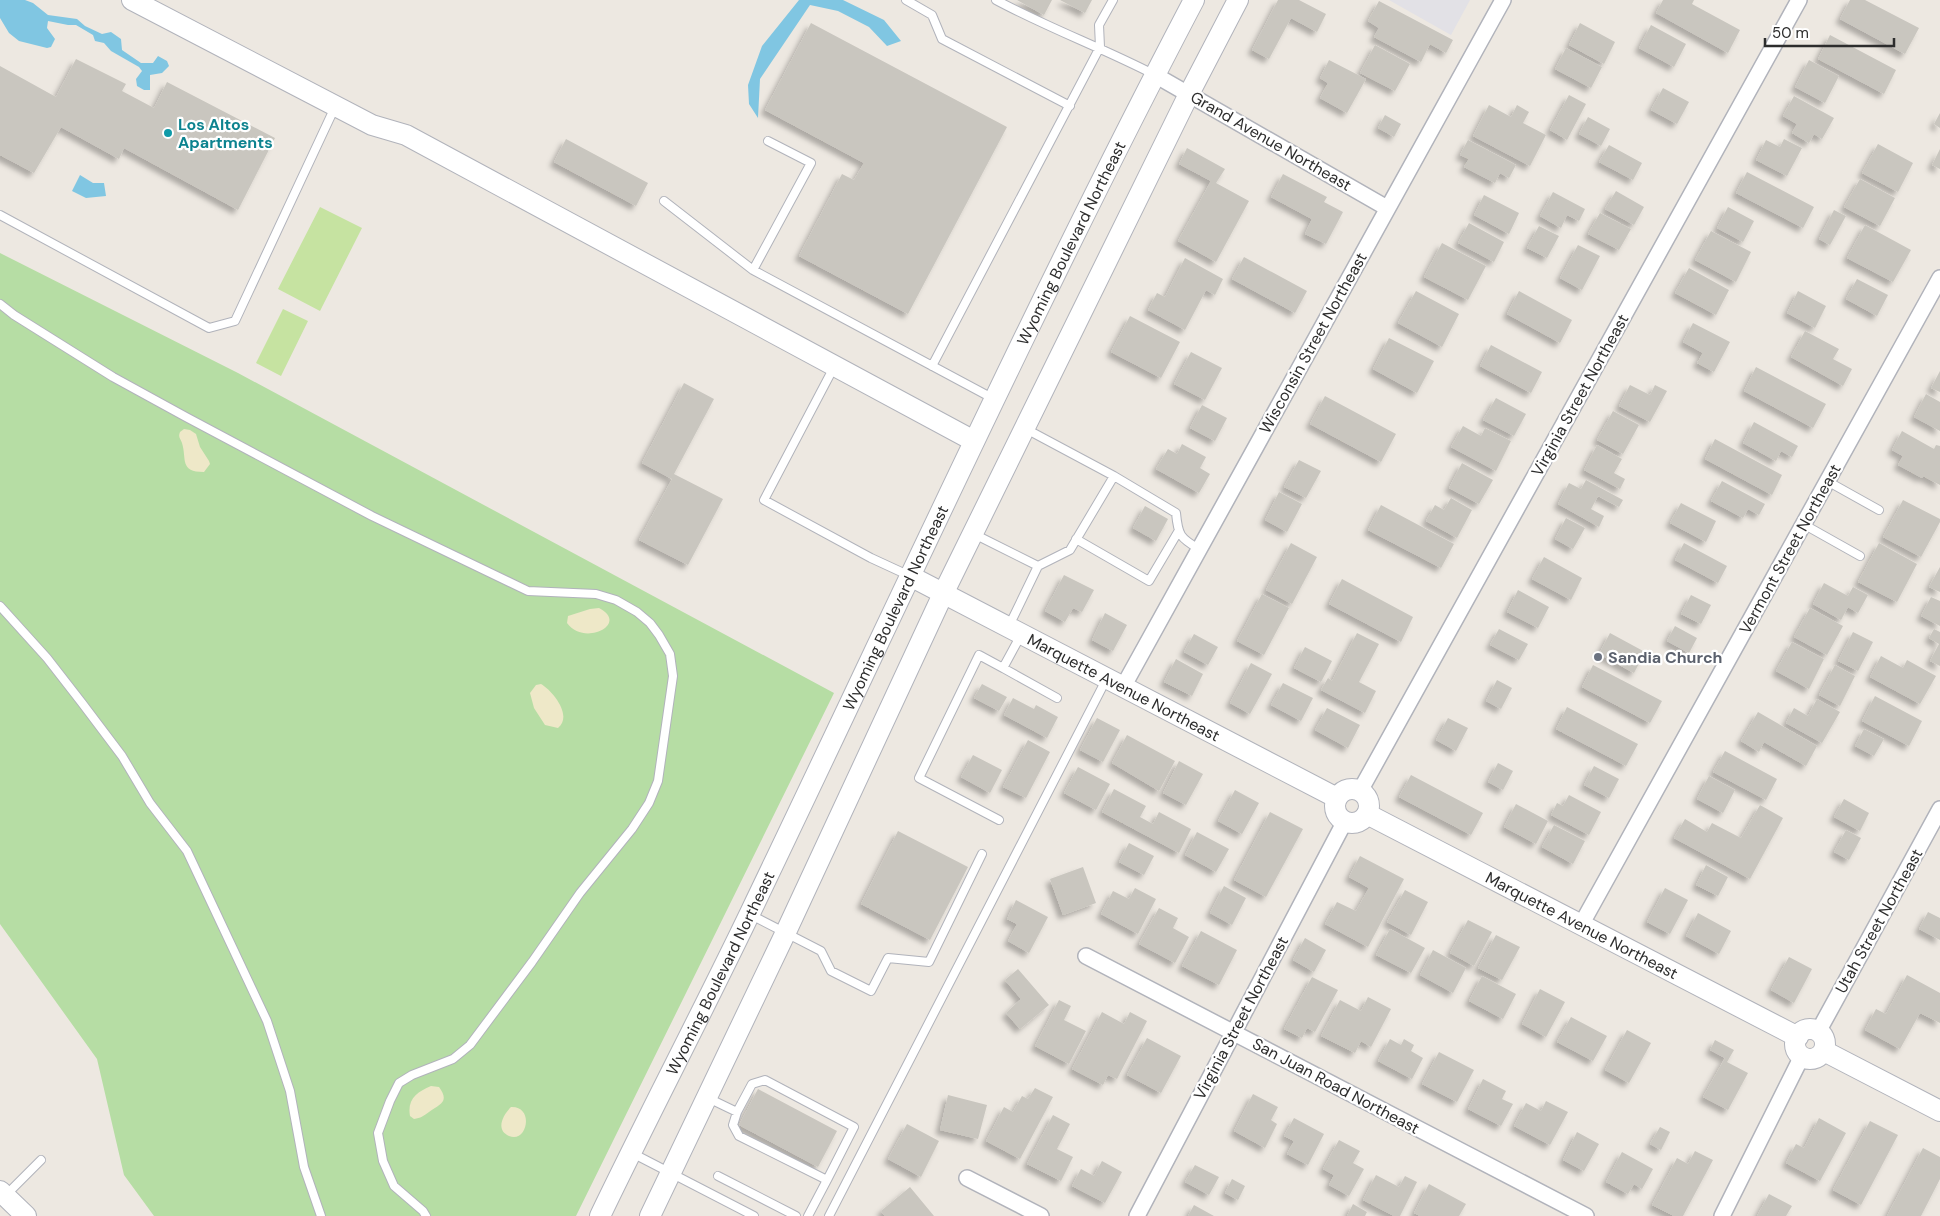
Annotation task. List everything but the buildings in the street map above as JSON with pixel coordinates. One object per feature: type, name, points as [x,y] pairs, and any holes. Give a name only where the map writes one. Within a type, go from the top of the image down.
[{"type":"main road","points":[[132,0],[372,126],[406,135],[974,441]]},
{"type":"main road","name":"Wyoming Boulevard Northeast","points":[[600,1216],[749,914],[994,399],[1155,74],[1194,0]]},
{"type":"main road","points":[[650,1216],[785,934],[972,533],[1189,94],[1238,0]]},
{"type":"main road","name":"Marquette Avenue Northeast","points":[[910,576],[1337,798]]},
{"type":"main road","points":[[1345,790],[1360,791],[1368,798],[1367,814],[1364,818],[1355,822],[1345,821],[1337,813],[1337,798],[1345,790]]},
{"type":"main road","name":"Marquette Avenue Northeast","points":[[1367,814],[1798,1037]]},
{"type":"main road","points":[[1821,1041],[1817,1057],[1807,1058],[1802,1056],[1796,1045],[1798,1037],[1805,1031],[1814,1030],[1821,1041],[1940,1111]]},
{"type":"main road","points":[[3,1193],[26,1216]]},
{"type":"street","name":"Wisconsin Street Northeast","points":[[1115,682],[1199,549],[1503,0]]},
{"type":"street","name":"Virginia Street Northeast","points":[[1360,791],[1799,0]]},
{"type":"street","name":"Grand Avenue Northeast","points":[[1155,74],[1387,208]]},
{"type":"street","name":"Vermont Street Northeast","points":[[1581,924],[1940,278]]},
{"type":"street","name":"Utah Street Northeast","points":[[1821,1041],[1940,809]]},
{"type":"street","name":"Virginia Street Northeast","points":[[1136,1216],[1345,821]]},
{"type":"street","name":"San Juan Road Northeast","points":[[1086,956],[1586,1216]]},
{"type":"street","points":[[1722,1216],[1802,1056]]},
{"type":"street","points":[[967,1178],[1041,1216]]},
{"type":"lane","points":[[906,0],[932,15],[942,39],[1070,106]]},
{"type":"lane","points":[[996,0],[1028,18],[1100,48],[1155,74]]},
{"type":"lane","points":[[932,366],[1100,48],[1099,25],[1113,0]]},
{"type":"lane","points":[[0,215],[209,328],[235,321],[335,106]]},
{"type":"lane","points":[[753,270],[811,163],[768,140]]},
{"type":"lane","points":[[664,201],[753,270],[994,399]]},
{"type":"lane","points":[[0,304],[129,386],[372,516],[528,591],[596,594],[616,600],[637,612],[650,623],[670,654],[673,676],[658,781],[649,802],[632,829],[580,893],[532,962],[470,1045],[453,1059],[412,1075],[399,1084],[390,1101],[378,1133],[383,1161],[394,1186],[423,1211],[426,1216]]},
{"type":"lane","points":[[835,366],[764,500],[871,558],[910,576]]},
{"type":"lane","points":[[1024,428],[1114,476],[1176,513],[1178,532],[1187,542],[1199,549]]},
{"type":"lane","points":[[1003,668],[1038,566],[1070,550],[1114,476]]},
{"type":"lane","points":[[1827,481],[1879,510]]},
{"type":"lane","points":[[1803,524],[1860,556]]},
{"type":"lane","points":[[1076,539],[1149,581],[1178,532]]},
{"type":"lane","points":[[972,533],[1038,566]]},
{"type":"lane","points":[[0,606],[47,658],[82,703],[122,756],[150,803],[187,851],[267,1021],[290,1091],[304,1167],[321,1216]]},
{"type":"lane","points":[[999,820],[919,778],[979,656],[1057,698]]},
{"type":"lane","points":[[829,1216],[1115,682]]},
{"type":"lane","points":[[749,914],[821,951],[831,971],[871,991],[888,958],[928,962],[982,854]]},
{"type":"lane","points":[[808,1216],[827,1180],[854,1127],[765,1080],[752,1084],[737,1112],[733,1125],[739,1136],[827,1180]]},
{"type":"lane","points":[[706,1097],[737,1112]]},
{"type":"lane","points":[[630,1152],[754,1216]]},
{"type":"lane","points":[[3,1193],[41,1160]]},
{"type":"lane","points":[[718,1176],[796,1216]]},
{"type":"shaded area","points":[[1389,0],[1470,0],[1451,35]]},
{"type":"green space","points":[[320,207],[362,228],[320,311],[278,289]]},
{"type":"green space","points":[[0,253],[238,373],[834,693],[576,1216],[154,1216],[124,1175],[97,1059],[0,924]]},
{"type":"green space","points":[[283,309],[308,321],[281,376],[256,363]]},
{"type":"sand","points":[[184,429],[196,434],[200,447],[209,461],[210,464],[204,472],[191,470],[185,464],[179,436],[180,432]]},
{"type":"sand","points":[[599,608],[607,614],[609,620],[607,626],[601,630],[593,633],[584,633],[575,630],[567,623],[568,616]]},
{"type":"sand","points":[[541,684],[551,692],[560,704],[563,717],[562,723],[558,728],[545,725],[534,708],[530,693],[536,685]]},
{"type":"sand","points":[[431,1086],[439,1087],[444,1099],[437,1107],[423,1116],[414,1119],[410,1116],[409,1110],[414,1097]]},
{"type":"sand","points":[[511,1107],[519,1108],[526,1118],[524,1130],[515,1137],[505,1133],[501,1126],[505,1114]]},
{"type":"water","points":[[0,0],[25,0],[33,3],[48,15],[77,19],[85,26],[102,34],[111,32],[121,39],[122,50],[141,63],[153,63],[158,56],[167,61],[169,66],[162,73],[150,75],[150,90],[144,90],[137,86],[136,79],[142,71],[139,67],[111,51],[104,43],[95,41],[93,35],[76,25],[48,21],[47,28],[55,39],[51,47],[47,48],[19,41],[9,33],[0,18]]},
{"type":"water","points":[[799,0],[843,0],[884,20],[901,41],[887,46],[869,27],[838,11],[810,5],[760,79],[758,118],[749,104],[748,85],[762,46]]},
{"type":"water","points":[[80,175],[93,183],[104,183],[106,196],[86,198],[72,191]]},
{"type":"place","name":"Los Altos Apartments","points":[[168,133]]},
{"type":"place","name":"Sandia Church","points":[[1598,657]]}]
